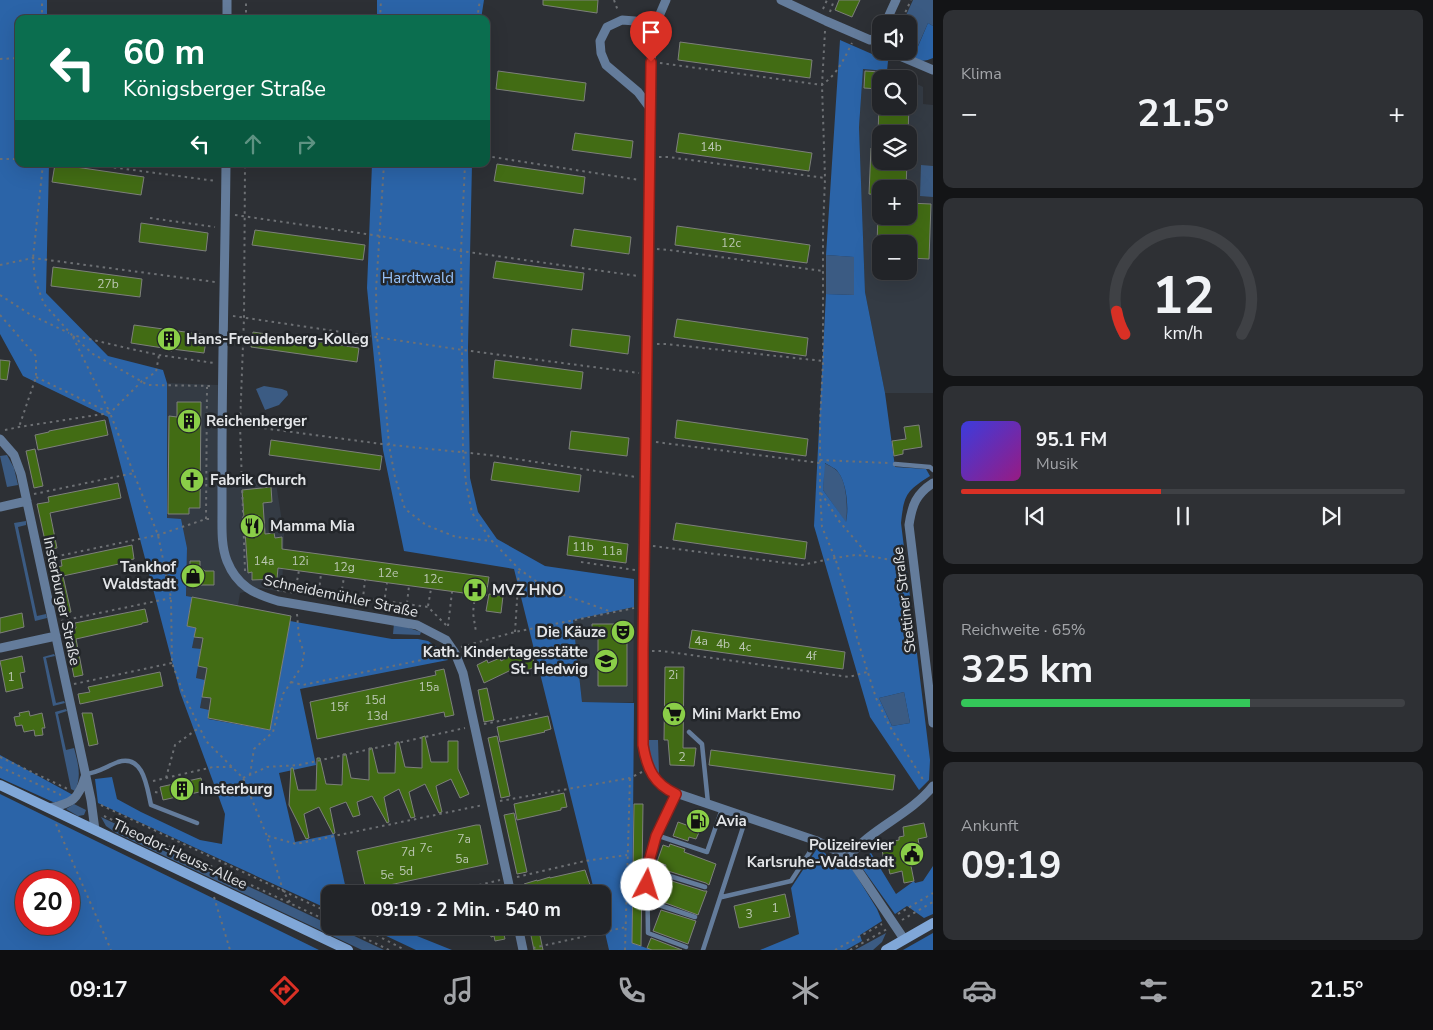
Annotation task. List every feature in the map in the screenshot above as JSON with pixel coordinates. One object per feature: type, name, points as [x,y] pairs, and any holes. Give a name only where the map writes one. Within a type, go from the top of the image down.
[{"type":"main road","name":"Theodor-Heuss-Allee","points":[[0,785],[348,950]]},
{"type":"main road","points":[[886,950],[933,923]]},
{"type":"street","points":[[227,0],[227,15]]},
{"type":"street","points":[[666,0],[654,28],[651,62],[643,651],[643,745],[645,760],[649,769],[662,786],[676,794],[817,841],[847,858],[855,866],[904,939]]},
{"type":"street","points":[[781,0],[872,40]]},
{"type":"street","points":[[889,15],[896,0]]},
{"type":"street","points":[[650,108],[638,92],[606,65],[601,54],[600,41],[607,27],[622,20],[635,21],[654,28]]},
{"type":"street","points":[[909,60],[933,70]]},
{"type":"street","name":"Schneidemühler Straße","points":[[226,167],[222,519],[223,551],[230,569],[248,589],[261,596],[317,608],[417,625],[446,640],[454,651],[463,673],[509,885]]},
{"type":"street","name":"Insterburger Straße","points":[[0,439],[14,455],[21,474],[91,800],[95,830]]},
{"type":"street","name":"Stettiner Straße","points":[[933,482],[923,489],[915,501],[909,526],[933,723]]},
{"type":"street","points":[[0,507],[26,498]]},
{"type":"street","points":[[0,648],[56,636]]},
{"type":"street","points":[[50,808],[63,805],[75,798],[81,789],[85,774]]},
{"type":"street","points":[[847,858],[864,840],[915,803],[932,787]]},
{"type":"street","points":[[520,935],[524,950]]},
{"type":"lane","points":[[895,464],[930,467],[933,470]]},
{"type":"lane","points":[[690,732],[702,744],[708,805]]},
{"type":"lane","points":[[85,774],[95,773],[124,761],[136,765],[141,769],[146,782],[151,805],[197,823]]},
{"type":"lane","points":[[676,794],[656,836],[647,869],[648,933],[686,947]]},
{"type":"lane","points":[[656,836],[707,852],[722,809]]},
{"type":"lane","points":[[703,950],[722,897],[746,818]]},
{"type":"lane","points":[[722,897],[791,881],[817,841]]},
{"type":"lane","points":[[647,869],[705,887]]},
{"type":"lane","points":[[647,902],[695,917]]},
{"type":"path","points":[[42,0],[42,15]]},
{"type":"path","points":[[246,0],[246,15]]},
{"type":"path","points":[[380,15],[381,0]]},
{"type":"path","points":[[478,15],[480,0]]},
{"type":"path","points":[[614,0],[622,20]]},
{"type":"path","points":[[823,9],[827,0]]},
{"type":"path","points":[[830,12],[834,0]]},
{"type":"path","points":[[904,15],[911,0]]},
{"type":"path","points":[[826,21],[822,85],[825,178],[823,361],[820,422],[822,527],[846,591],[857,638],[876,698],[885,718],[924,782],[932,787]]},
{"type":"path","points":[[651,62],[822,85],[841,66],[857,35]]},
{"type":"path","points":[[0,58],[15,58]]},
{"type":"path","points":[[650,157],[668,156],[825,178]]},
{"type":"path","points":[[490,157],[650,180]]},
{"type":"path","points":[[0,159],[15,159]]},
{"type":"path","points":[[42,167],[33,258],[35,280],[44,304],[92,354],[148,385],[223,385]]},
{"type":"path","points":[[111,167],[226,182]]},
{"type":"path","points":[[245,167],[244,318],[240,425],[245,573]]},
{"type":"path","points":[[384,167],[376,290],[377,337],[395,477],[405,509],[426,525],[456,537],[492,541]]},
{"type":"path","points":[[465,167],[461,251],[463,452],[466,483],[472,513],[492,541],[519,569],[547,588],[612,612]]},
{"type":"path","points":[[226,214],[380,236],[461,251],[648,277]]},
{"type":"path","points":[[150,218],[225,228]]},
{"type":"path","points":[[648,249],[678,251],[823,271]]},
{"type":"path","points":[[0,265],[33,258],[224,283]]},
{"type":"path","points":[[0,295],[31,315],[72,335],[159,355],[223,364]]},
{"type":"path","points":[[0,315],[36,356],[36,377],[19,427]]},
{"type":"path","points":[[224,315],[463,350],[636,373],[646,372]]},
{"type":"path","points":[[72,335],[110,413],[158,535],[171,598],[172,663],[184,695],[206,741],[243,778],[267,836],[283,891],[291,904]]},
{"type":"path","points":[[647,344],[666,344],[823,361]]},
{"type":"path","points":[[0,432],[19,427],[110,413],[142,382],[156,372],[159,355]]},
{"type":"path","points":[[36,377],[110,413]]},
{"type":"path","points":[[206,519],[207,386]]},
{"type":"path","points":[[222,422],[390,445],[463,452],[646,479]]},
{"type":"path","points":[[646,441],[820,462],[895,464]]},
{"type":"path","points":[[26,498],[134,473]]},
{"type":"path","points":[[820,491],[839,520],[869,556]]},
{"type":"path","points":[[40,560],[158,535],[206,519],[222,519]]},
{"type":"path","points":[[644,545],[802,565],[855,556],[869,556],[913,563]]},
{"type":"path","points":[[581,562],[644,570]]},
{"type":"path","points":[[515,632],[519,569]]},
{"type":"path","points":[[295,593],[299,570]]},
{"type":"path","points":[[317,608],[321,574]]},
{"type":"path","points":[[339,611],[344,577]]},
{"type":"path","points":[[361,615],[365,580]]},
{"type":"path","points":[[382,619],[387,583]]},
{"type":"path","points":[[407,604],[409,586]]},
{"type":"path","points":[[273,589],[295,593],[310,590],[428,607],[448,627]]},
{"type":"path","points":[[428,607],[431,589]]},
{"type":"path","points":[[446,640],[452,592]]},
{"type":"path","points":[[475,595],[473,613],[476,632]]},
{"type":"path","points":[[53,623],[171,598]]},
{"type":"path","points":[[250,775],[254,748],[273,732],[283,694],[302,666],[304,653],[299,638],[298,604]]},
{"type":"path","points":[[291,682],[303,685],[454,651],[515,632],[644,606]]},
{"type":"path","points":[[643,651],[662,651],[849,677],[867,672]]},
{"type":"path","points":[[67,686],[172,663]]},
{"type":"path","points":[[243,778],[266,767],[299,765],[540,713]]},
{"type":"path","points":[[166,778],[176,745],[200,727]]},
{"type":"path","points":[[0,758],[75,798]]},
{"type":"path","points":[[0,767],[75,798]]},
{"type":"path","points":[[146,782],[213,767],[232,767]]},
{"type":"path","points":[[267,836],[296,844],[492,803],[630,778],[649,769]]},
{"type":"path","points":[[625,950],[630,778]]},
{"type":"path","points":[[91,800],[321,909]]},
{"type":"path","points":[[50,808],[111,950]]},
{"type":"path","points":[[93,810],[321,918]]},
{"type":"path","points":[[481,885],[585,861],[627,855]]},
{"type":"path","points":[[210,884],[230,950]]},
{"type":"path","points":[[908,917],[933,902]]},
{"type":"path","points":[[524,950],[626,927]]},
{"type":"path","points":[[850,950],[882,932]]},
{"type":"path","points":[[359,935],[389,950]]},
{"type":"path","points":[[377,935],[405,950]]},
{"type":"shaded area","points":[[913,0],[933,0],[933,26],[928,23],[917,48],[917,15],[906,15]]},
{"type":"shaded area","points":[[863,69],[875,70],[872,70],[872,115],[917,115],[917,84],[923,87],[923,104],[933,105],[933,393],[885,393],[865,292],[859,127]]},
{"type":"shaded area","points":[[921,165],[933,166],[933,197],[920,196]]},
{"type":"shaded area","points":[[826,255],[855,257],[854,295],[826,294]]},
{"type":"shaded area","points":[[167,383],[218,385],[217,482],[275,477],[284,534],[282,592],[261,588],[240,593],[238,605],[219,602],[291,616],[270,730],[208,718],[200,708],[205,680],[196,678],[201,650],[192,648],[196,628],[187,626],[192,597],[186,596],[187,548],[167,518]]},
{"type":"shaded area","points":[[264,386],[282,389],[287,391],[288,395],[279,405],[265,410],[256,389]]},
{"type":"shaded area","points":[[7,455],[14,468],[18,485],[7,487],[0,456]]},
{"type":"shaded area","points":[[824,463],[837,471],[843,482],[847,504],[846,523],[823,490]]},
{"type":"shaded area","points":[[26,521],[26,525],[18,527],[37,616],[46,614],[47,618],[35,621],[14,523]]},
{"type":"shaded area","name":"Kath. Kindertagesstätte St. Hedwig","points":[[634,607],[633,702],[582,702],[573,620]]},
{"type":"shaded area","points":[[394,623],[421,632],[420,635],[393,634]]},
{"type":"shaded area","points":[[54,654],[55,656],[46,658],[56,703],[64,701],[65,703],[53,706],[43,657]]},
{"type":"shaded area","points":[[904,692],[910,723],[892,726],[879,698]]},
{"type":"shaded area","points":[[66,709],[67,711],[58,714],[66,750],[74,748],[77,759],[79,775],[75,791],[71,789],[55,712]]},
{"type":"shaded area","points":[[648,740],[658,740],[659,774],[650,758]]},
{"type":"shaded area","points":[[74,804],[86,810],[84,815],[78,816],[66,809]]},
{"type":"shaded area","points":[[101,817],[321,921],[321,930],[116,833],[106,826]]},
{"type":"shaded area","points":[[886,933],[882,942],[873,950],[855,950]]},
{"type":"shaded area","points":[[330,935],[352,935],[384,950],[362,950]]},
{"type":"green space","points":[[0,0],[47,0],[47,15],[15,15],[15,167],[49,167],[46,293],[108,356],[163,370],[167,383],[167,518],[181,519],[187,548],[186,596],[192,597],[187,626],[196,628],[192,648],[201,649],[196,678],[205,680],[200,708],[209,710],[208,719],[270,730],[290,621],[392,639],[428,641],[441,650],[448,660],[300,689],[316,765],[279,773],[295,842],[334,834],[345,885],[321,885],[321,906],[98,803],[95,779],[112,777],[117,799],[200,840],[222,844],[225,814],[180,692],[108,417],[23,376],[0,334]]},
{"type":"green space","points":[[377,0],[484,0],[482,15],[377,15]]},
{"type":"green space","points":[[928,23],[933,26],[933,58],[917,60],[917,49]]},
{"type":"green space","points":[[840,40],[872,54],[872,60],[888,61],[887,70],[863,69],[859,127],[865,292],[885,393],[895,467],[926,469],[930,476],[911,490],[903,506],[901,523],[930,760],[929,780],[919,790],[870,717],[814,526],[826,294],[854,295],[854,257],[826,255]],"holes":[[[825,463],[834,468],[841,477],[845,489],[847,504],[846,522],[823,490]],[[904,692],[910,723],[892,726],[879,698]]]},
{"type":"green space","name":"Hardtwald","points":[[372,167],[472,167],[468,347],[470,478],[478,512],[497,539],[545,566],[634,579],[634,607],[573,620],[582,702],[634,703],[632,943],[652,950],[609,950],[606,935],[611,935],[611,885],[593,885],[514,569],[404,551],[383,450],[367,288]]},
{"type":"green space","points":[[0,755],[73,795],[58,802],[53,802],[0,778]]},
{"type":"green space","points":[[0,794],[319,950],[0,950]]},
{"type":"green space","points":[[818,847],[843,869],[871,853],[896,894],[914,881],[915,883],[923,881],[933,866],[933,914],[924,918],[907,906],[895,914],[858,862],[851,867],[877,909],[882,921],[860,935],[862,941],[846,950],[760,950],[799,934],[791,888]]},
{"type":"green space","points":[[933,933],[933,950],[903,950]]},
{"type":"green space","points":[[384,935],[414,935],[452,950],[416,950]]},
{"type":"building","points":[[543,0],[598,0],[597,13],[543,5]]},
{"type":"building","points":[[839,0],[860,0],[852,17],[835,10]]},
{"type":"building","points":[[680,42],[812,60],[810,78],[678,60]]},
{"type":"building","points":[[498,71],[586,83],[584,101],[496,89]]},
{"type":"building","points":[[865,71],[872,71],[872,89],[864,88]]},
{"type":"building","points":[[879,115],[909,115],[908,125],[878,125]]},
{"type":"building","points":[[575,133],[633,141],[631,158],[572,150]]},
{"type":"building","points":[[679,133],[812,153],[809,171],[676,152]]},
{"type":"building","points":[[871,148],[872,170],[907,170],[906,180],[872,180],[872,194],[869,194]]},
{"type":"building","points":[[497,164],[585,177],[583,194],[494,181]]},
{"type":"building","points":[[54,167],[76,167],[144,177],[141,195],[52,182]]},
{"type":"building","points":[[917,203],[931,204],[929,259],[917,258],[917,235],[877,235],[878,225],[917,225]]},
{"type":"building","points":[[141,223],[208,233],[206,251],[139,242]]},
{"type":"building","points":[[677,226],[810,245],[807,263],[675,245]]},
{"type":"building","points":[[574,229],[631,237],[629,254],[571,246]]},
{"type":"building","points":[[255,230],[365,245],[363,260],[252,245]]},
{"type":"building","points":[[496,261],[584,273],[582,290],[493,278]]},
{"type":"building","points":[[53,267],[142,279],[140,297],[51,286]]},
{"type":"building","points":[[677,319],[808,338],[806,356],[674,337]]},
{"type":"building","name":"Hans-Freudenberg-Kolleg","points":[[134,325],[207,335],[204,353],[172,349],[172,351],[131,343]]},
{"type":"building","points":[[572,329],[630,336],[628,354],[570,346]]},
{"type":"building","points":[[253,332],[359,348],[357,362],[251,347]]},
{"type":"building","points":[[0,360],[10,361],[7,380],[0,379]]},
{"type":"building","points":[[495,360],[583,372],[581,389],[493,378]]},
{"type":"building","points":[[177,402],[201,402],[200,508],[189,508],[189,514],[168,514],[169,416],[177,417]]},
{"type":"building","points":[[105,420],[108,435],[38,450],[35,435]]},
{"type":"building","points":[[677,420],[808,439],[806,456],[675,438]]},
{"type":"building","points":[[919,425],[922,447],[903,450],[903,454],[894,456],[892,441],[906,439],[904,427]]},
{"type":"building","points":[[571,431],[629,438],[627,456],[569,449]]},
{"type":"building","points":[[271,440],[382,456],[380,470],[269,455]]},
{"type":"building","points":[[35,449],[43,486],[34,488],[26,451]]},
{"type":"building","points":[[494,462],[581,475],[579,492],[491,480]]},
{"type":"building","points":[[118,483],[121,498],[50,513],[57,548],[47,550],[37,504],[49,502],[48,497]]},
{"type":"building","points":[[271,487],[272,502],[263,503],[265,534],[274,533],[275,538],[282,537],[282,549],[489,577],[486,596],[278,568],[277,579],[252,580],[252,572],[248,573],[242,490]]},
{"type":"building","points":[[676,523],[807,542],[805,559],[673,540]]},
{"type":"building","points":[[569,536],[628,544],[626,563],[567,555]]},
{"type":"building","points":[[132,545],[134,559],[128,560],[128,562],[63,576],[71,612],[61,614],[51,568],[62,566],[61,560]]},
{"type":"building","points":[[190,561],[200,561],[200,566],[205,571],[214,571],[214,585],[188,585],[188,566],[190,566]]},
{"type":"building","points":[[489,594],[503,596],[501,613],[486,611]]},
{"type":"building","points":[[192,597],[291,616],[270,730],[208,718],[211,698],[202,697],[207,668],[198,666],[203,638],[194,637],[196,628],[187,626]]},
{"type":"building","points":[[145,609],[148,622],[76,639],[83,675],[74,677],[65,631],[76,628],[75,623]]},
{"type":"building","points":[[22,613],[24,627],[0,633],[0,618]]},
{"type":"building","points":[[592,624],[624,624],[624,642],[627,642],[627,686],[598,686],[598,637],[592,637]]},
{"type":"building","points":[[692,630],[845,652],[843,669],[689,648]]},
{"type":"building","points":[[529,651],[536,666],[524,672],[522,669],[511,674],[509,671],[484,683],[477,665],[487,660],[488,663],[500,658],[501,661],[512,655],[514,658]]},
{"type":"building","points":[[22,656],[25,672],[20,673],[23,688],[6,692],[0,661]]},
{"type":"building","points":[[665,667],[684,667],[683,748],[696,748],[694,766],[670,765],[668,740],[664,740]]},
{"type":"building","points":[[444,669],[454,715],[445,717],[444,712],[317,739],[310,702],[436,675],[435,671]]},
{"type":"building","points":[[160,672],[163,686],[80,704],[78,694],[90,692],[88,687]]},
{"type":"building","points":[[487,688],[494,720],[484,722],[478,690]]},
{"type":"building","points":[[29,711],[30,716],[42,713],[45,728],[42,728],[43,735],[35,736],[34,730],[24,732],[22,725],[16,726],[14,717],[20,716],[19,713]]},
{"type":"building","points":[[82,713],[92,713],[98,744],[89,746]]},
{"type":"building","points":[[548,716],[551,729],[500,742],[497,727]]},
{"type":"building","points":[[425,736],[431,762],[448,762],[448,741],[458,741],[458,769],[469,794],[460,798],[451,779],[436,786],[442,812],[439,813],[425,784],[409,792],[415,817],[411,818],[399,789],[384,797],[389,822],[387,823],[372,796],[357,802],[360,815],[353,817],[346,802],[330,808],[335,833],[333,834],[319,807],[304,814],[309,838],[306,839],[289,805],[291,768],[293,768],[298,790],[316,790],[317,758],[320,758],[326,784],[342,785],[343,754],[346,754],[351,778],[369,780],[369,748],[372,748],[378,773],[395,773],[396,742],[399,742],[405,767],[422,768],[422,737]]},
{"type":"building","points":[[497,736],[510,796],[501,798],[488,738]]},
{"type":"building","points":[[711,750],[895,775],[893,790],[709,765]]},
{"type":"building","name":"Insterburg","points":[[201,778],[204,791],[163,800],[160,787]]},
{"type":"building","points":[[564,793],[567,807],[517,820],[514,804]]},
{"type":"building","points":[[634,804],[643,804],[641,946],[632,943]]},
{"type":"building","points":[[514,813],[527,872],[517,874],[504,815]]},
{"type":"building","points":[[694,814],[705,819],[696,839],[689,837],[688,841],[673,836],[678,822],[689,826]]},
{"type":"building","points":[[924,823],[927,837],[918,839],[921,854],[909,856],[914,881],[904,883],[902,871],[890,874],[887,861],[884,861],[881,844],[899,840],[899,837],[904,836],[903,827]]},
{"type":"building","points":[[480,825],[488,864],[389,885],[365,885],[357,851]]},
{"type":"building","points":[[670,844],[685,849],[684,852],[716,864],[709,885],[665,870],[666,865],[657,862],[663,845],[669,847]]},
{"type":"building","points":[[585,870],[590,885],[524,884]]},
{"type":"building","points":[[662,878],[707,891],[698,915],[663,902],[665,898],[656,895]]},
{"type":"building","points":[[785,894],[790,917],[739,928],[734,906]]},
{"type":"building","points":[[661,910],[696,921],[688,944],[653,931]]},
{"type":"building","points":[[491,935],[504,935],[505,939],[495,941],[494,936],[491,937]]},
{"type":"building","points":[[531,935],[540,935],[543,950],[534,950]]},
{"type":"building","points":[[651,938],[682,950],[652,950],[647,948]]},
{"type":"place","name":"Hans-Freudenberg-Kolleg","points":[[169,339]]},
{"type":"place","name":"Reichenberger","points":[[189,421]]},
{"type":"place","name":"Fabrik Church","points":[[192,480]]},
{"type":"place","name":"Mamma Mia","points":[[252,526]]},
{"type":"place","name":"Tankhof Waldstadt","points":[[193,576]]},
{"type":"place","name":"MVZ HNO","points":[[475,590]]},
{"type":"place","name":"Die Käuze","points":[[623,632]]},
{"type":"place","name":"Kath. Kindertagesstätte St. Hedwig","points":[[606,661]]},
{"type":"place","name":"Mini Markt Emo","points":[[674,714]]},
{"type":"place","name":"Insterburg","points":[[182,789]]},
{"type":"place","name":"Avia","points":[[698,821]]},
{"type":"place","name":"Polizeirevier Karlsruhe-Waldstadt","points":[[912,854]]},
{"type":"route","points":[[647,885],[647,869],[656,836],[676,794],[667,790],[654,778],[645,760],[643,745],[646,358],[651,62]]}]
